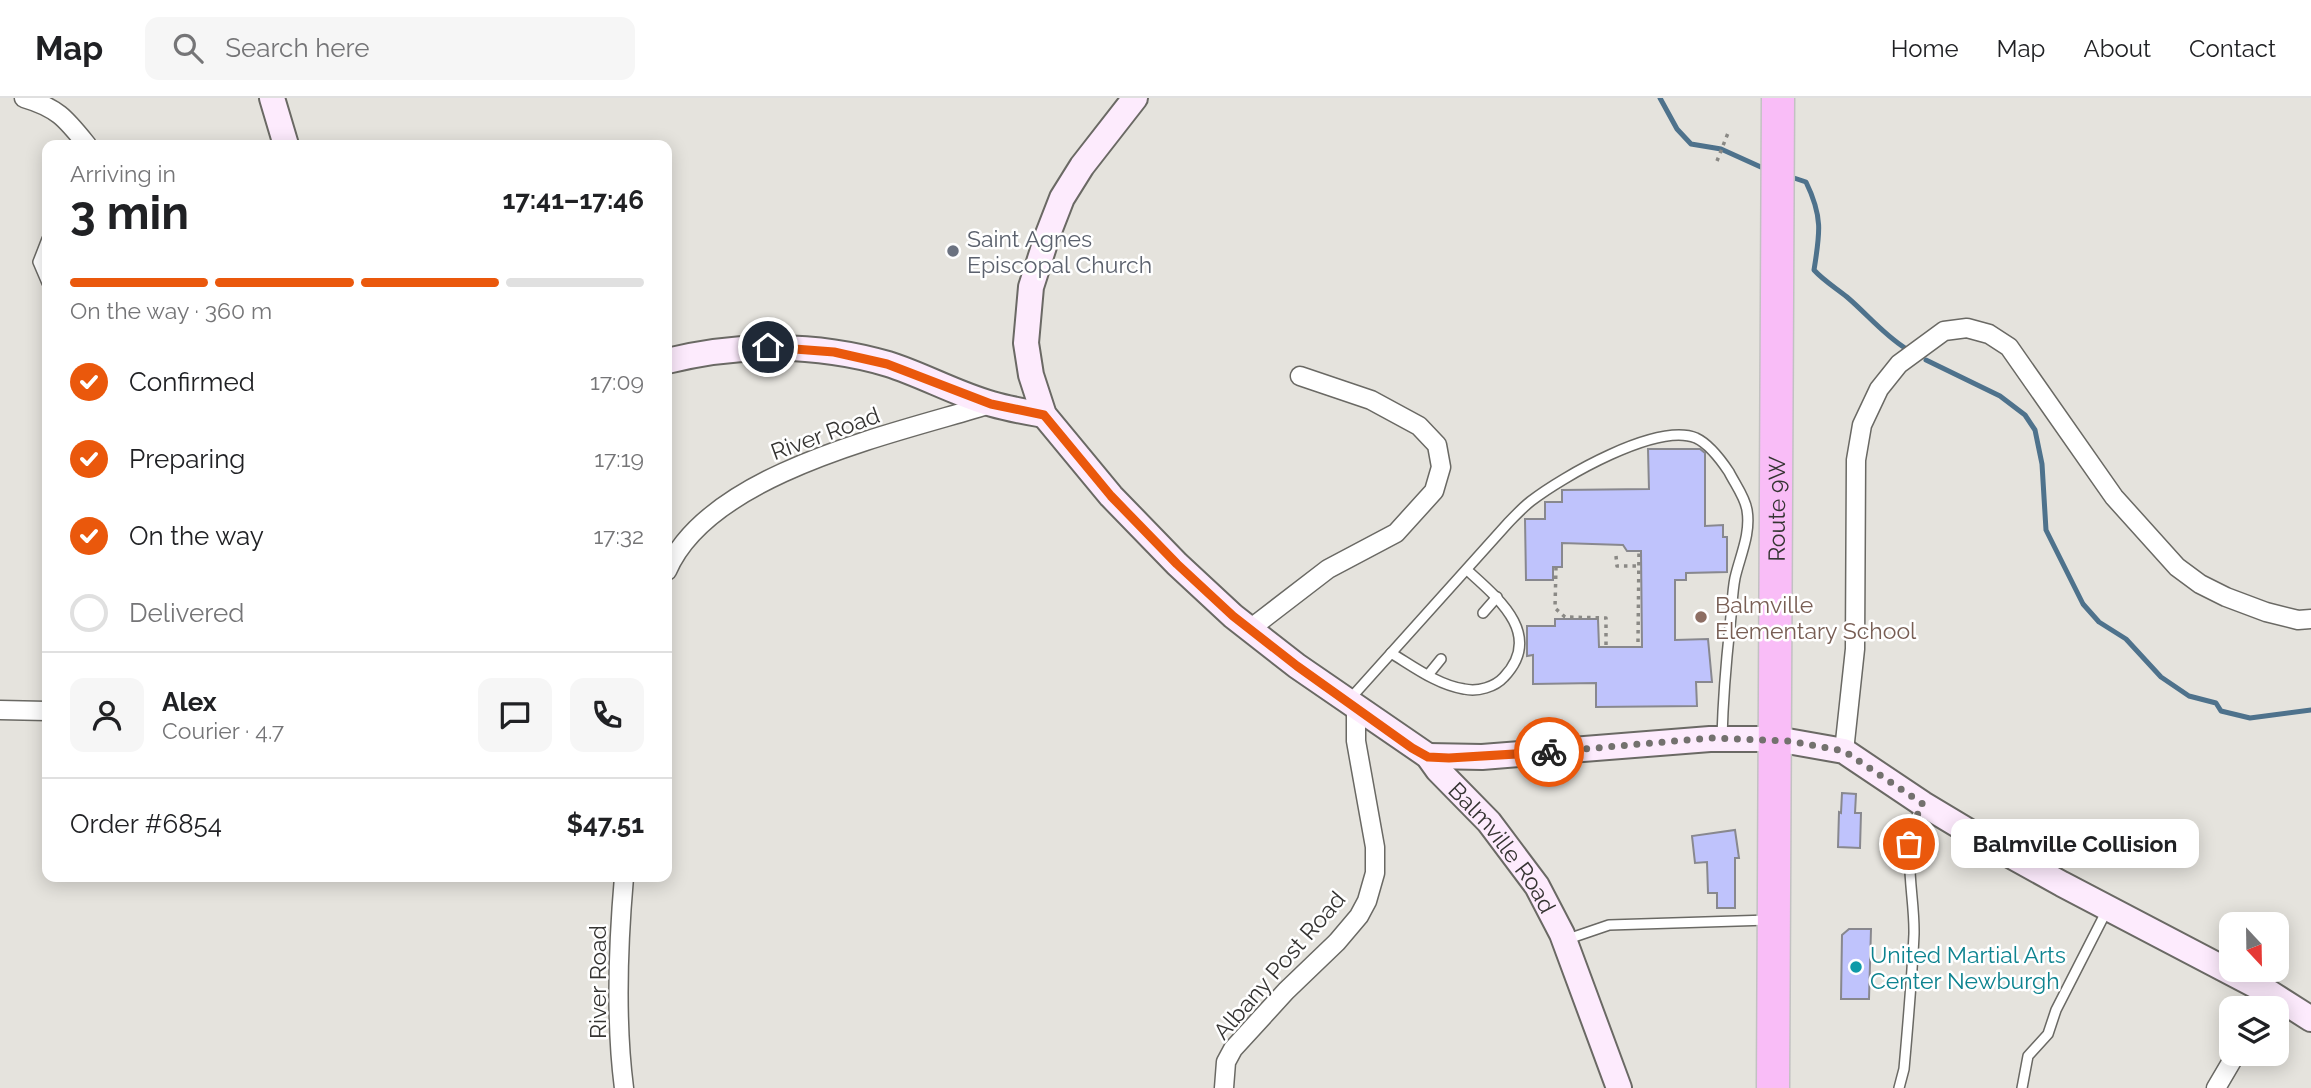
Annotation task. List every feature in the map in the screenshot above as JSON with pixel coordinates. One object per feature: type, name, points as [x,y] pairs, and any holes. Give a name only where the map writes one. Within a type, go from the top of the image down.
[{"type":"highway","name":"Route 9W","points":[[1773,1088],[1778,98]]},
{"type":"street","points":[[24,98],[56,110],[67,119],[83,140]]},
{"type":"street","points":[[272,98],[285,140]]},
{"type":"street","name":"Balmville Road","points":[[1135,98],[1082,166],[1062,198],[1031,287],[1026,343],[1031,375],[1044,415],[1111,496],[1177,564],[1250,629],[1297,666],[1428,757],[1489,822],[1537,886],[1564,940],[1619,1088]]},
{"type":"street","points":[[1844,751],[1855,649],[1856,460],[1862,425],[1879,389],[1899,364],[1944,331],[1967,328],[1989,334],[2009,347],[2114,496],[2177,567],[2200,584],[2226,597],[2266,612],[2298,620],[2311,619]]},
{"type":"street","points":[[672,360],[723,350],[768,347],[834,352],[887,364],[991,404],[1044,415]]},
{"type":"street","points":[[1250,629],[1328,569],[1396,533],[1434,491],[1441,467],[1437,445],[1419,426],[1371,400],[1300,376]]},
{"type":"street","name":"River Road","points":[[672,564],[702,523],[723,506],[759,484],[812,459],[991,404]]},
{"type":"street","name":"Albany Post Road","points":[[1224,1088],[1226,1062],[1233,1049],[1286,991],[1337,942],[1359,916],[1367,901],[1375,873],[1375,847],[1352,705]]},
{"type":"street","points":[[0,710],[42,711]]},
{"type":"street","points":[[1428,757],[1482,757],[1722,739],[1776,739],[1844,751],[1923,804],[1988,843],[2257,996]]},
{"type":"street","name":"River Road","points":[[624,882],[619,974],[624,1088]]},
{"type":"street","points":[[2289,1010],[2311,1019]]},
{"type":"street","points":[[2216,1088],[2229,1066]]},
{"type":"lane","points":[[42,252],[38,262],[42,271]]},
{"type":"lane","points":[[1352,705],[1391,653],[1530,502],[1564,479],[1648,439],[1671,436],[1695,438],[1708,446],[1725,466],[1741,493],[1747,510],[1747,534],[1735,579],[1722,739]]},
{"type":"lane","points":[[1391,653],[1447,685],[1466,690],[1483,689],[1500,681],[1512,668],[1518,653],[1519,638],[1515,624],[1506,606],[1467,570]]},
{"type":"lane","points":[[1483,614],[1497,597]]},
{"type":"lane","points":[[1428,675],[1441,659]]},
{"type":"lane","points":[[1899,1088],[1904,1069],[1914,930],[1909,844],[1923,804]]},
{"type":"lane","points":[[2022,1088],[2028,1056],[2048,1034],[2056,1010],[2108,909]]},
{"type":"lane","points":[[1564,940],[1609,925],[1774,920]]},
{"type":"path","points":[[1717,161],[1728,133]]},
{"type":"path","points":[[1638,642],[1639,551]]},
{"type":"path","points":[[1616,556],[1616,566],[1639,566]]},
{"type":"path","points":[[1556,567],[1555,608],[1565,617],[1606,618],[1606,647]]},
{"type":"building","name":"Balmville Elementary School","points":[[1648,449],[1700,449],[1705,453],[1705,526],[1723,525],[1723,537],[1727,537],[1727,572],[1686,573],[1686,580],[1675,580],[1675,640],[1708,639],[1712,682],[1696,682],[1697,706],[1596,707],[1596,683],[1533,684],[1533,655],[1527,656],[1527,626],[1555,626],[1555,619],[1598,619],[1599,647],[1642,647],[1641,551],[1627,551],[1623,545],[1562,543],[1562,567],[1553,567],[1553,580],[1526,580],[1525,519],[1545,519],[1545,502],[1562,502],[1562,490],[1649,489]]},
{"type":"building","points":[[1842,793],[1856,794],[1855,813],[1861,813],[1860,848],[1838,847]]},
{"type":"building","points":[[1735,830],[1739,858],[1735,858],[1735,908],[1717,908],[1717,893],[1708,893],[1707,862],[1695,863],[1692,836]]},
{"type":"building","name":"United Martial Arts Center Newburgh","points":[[1849,929],[1871,929],[1869,999],[1841,999],[1842,935]]},
{"type":"waterway","points":[[1660,98],[1677,129],[1691,144],[1721,149],[1763,168]]},
{"type":"waterway","points":[[1794,178],[1806,182],[1818,215],[1819,235],[1814,270],[1905,348]]},
{"type":"waterway","points":[[1926,360],[2000,396],[2025,415],[2035,430],[2042,464],[2046,530],[2083,604],[2099,622],[2126,639],[2161,677],[2189,696],[2216,703],[2221,711],[2250,718],[2311,710]]},
{"type":"way so far","points":[[1549,752],[1710,738],[1776,739],[1844,751],[1923,804],[1909,844]]},
{"type":"place","name":"Saint Agnes Episcopal Church","points":[[953,251]]},
{"type":"place","name":"Balmville Elementary School","points":[[1701,617]]},
{"type":"place","name":"Balmville Collision","points":[[1909,844]]},
{"type":"place","name":"United Martial Arts Center Newburgh","points":[[1856,967]]},
{"type":"route","points":[[768,347],[834,352],[887,364],[991,404],[1044,415],[1111,496],[1177,564],[1233,616],[1297,666],[1412,748],[1428,757],[1449,758],[1549,752]]}]
